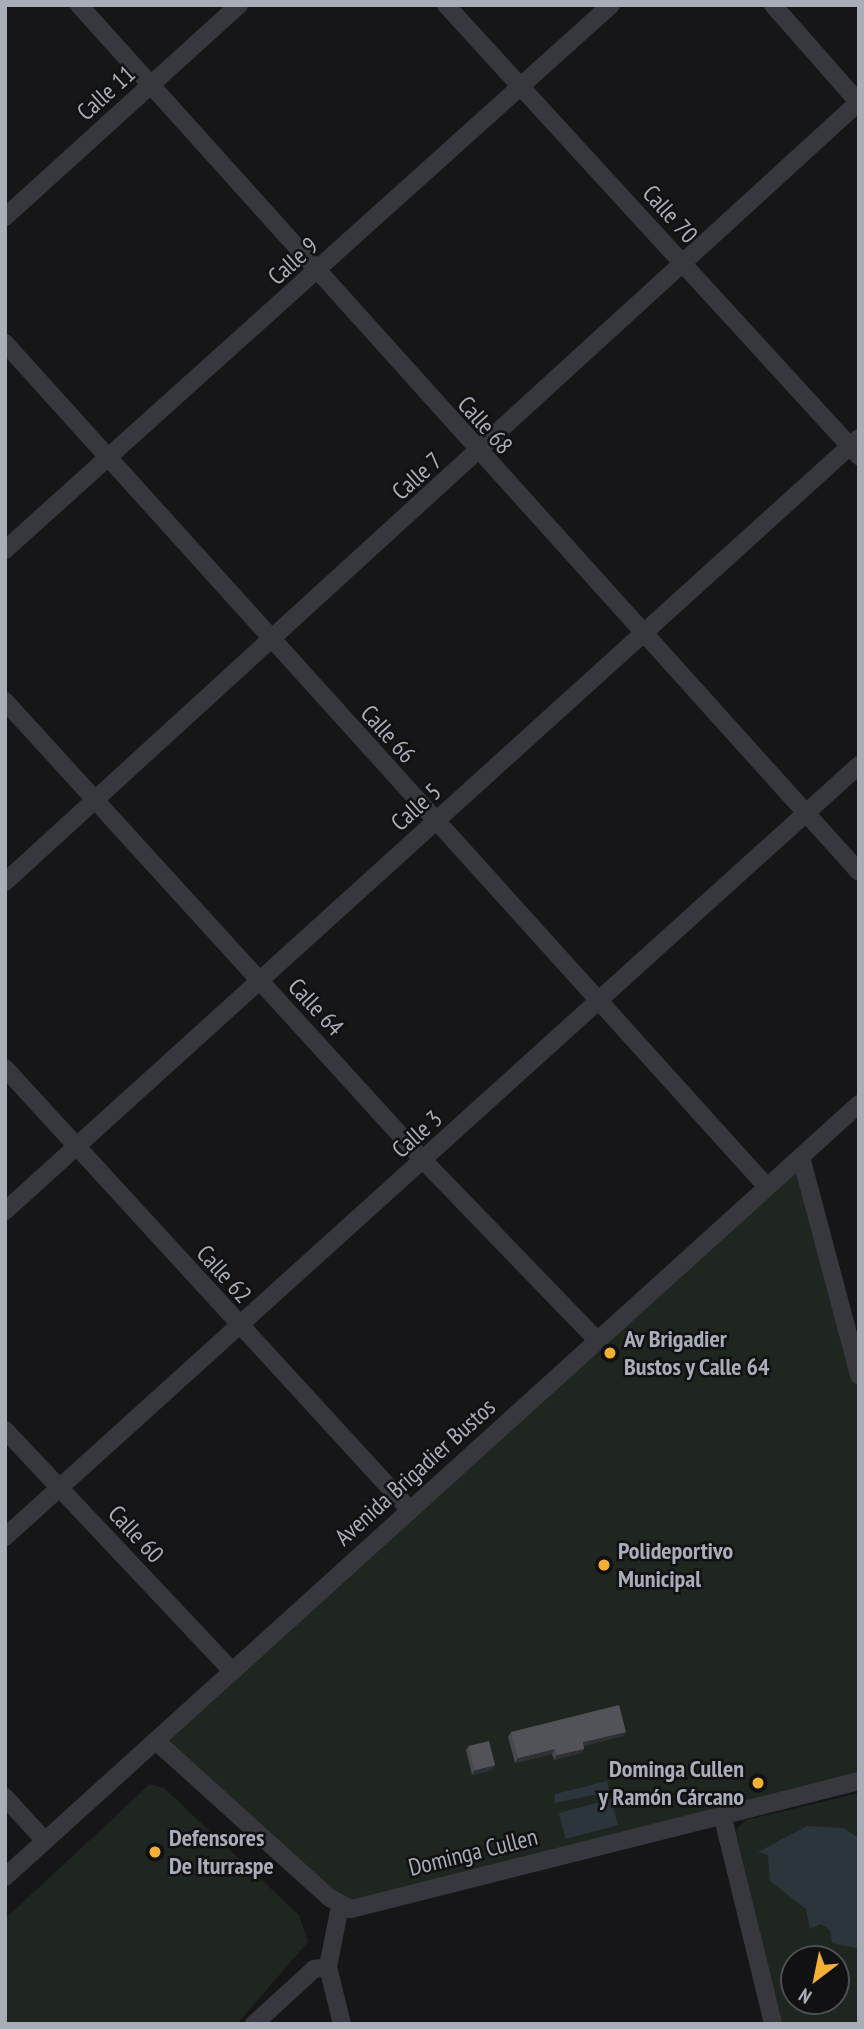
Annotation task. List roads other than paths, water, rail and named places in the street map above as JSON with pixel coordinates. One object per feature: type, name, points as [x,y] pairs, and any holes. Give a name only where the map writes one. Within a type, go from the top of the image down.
[{"type":"street","name":"Calle 68","points":[[79,5],[478,454],[859,872]]},
{"type":"street","name":"Calle 11","points":[[5,216],[239,5]]},
{"type":"street","name":"Calle 70","points":[[446,5],[682,264],[856,447]]},
{"type":"street","name":"Calle 9","points":[[5,550],[317,273],[611,5]]},
{"type":"street","points":[[773,5],[859,102]]},
{"type":"street","name":"Calle 7","points":[[5,882],[478,454],[859,102]]},
{"type":"street","name":"Calle 66","points":[[5,343],[110,458],[271,643],[767,1187]]},
{"type":"street","name":"Calle 5","points":[[5,1210],[260,983],[642,635],[856,447]]},
{"type":"street","name":"Calle 64","points":[[5,701],[424,1161],[597,1340]]},
{"type":"street","name":"Calle 3","points":[[5,1536],[237,1325],[424,1161],[859,765]]},
{"type":"street","name":"Calle 62","points":[[5,1068],[237,1325],[410,1510]]},
{"type":"street","name":"Avenida Brigadier Bustos","points":[[5,1877],[859,1104]]},
{"type":"street","points":[[801,1157],[851,1304],[859,1375]]},
{"type":"street","name":"Calle 60","points":[[5,1430],[232,1671]]},
{"type":"street","points":[[156,1741],[340,1906],[328,1967],[342,2024]]},
{"type":"street","name":"Dominga Cullen","points":[[340,1906],[351,1909],[722,1814],[859,1782]]},
{"type":"street","points":[[5,1797],[46,1841]]},
{"type":"street","points":[[722,1814],[773,2024]]},
{"type":"street","points":[[254,2024],[314,1969],[328,1967]]},
{"type":"place","name":"Av Brigadier Bustos y Calle 64","points":[[610,1353]]},
{"type":"place","name":"Polideportivo Municipal","points":[[604,1565]]},
{"type":"place","name":"Dominga Cullen y Ramón Cárcano","points":[[758,1783]]},
{"type":"place","name":"Defensores De Iturraspe","points":[[155,1852]]}]
